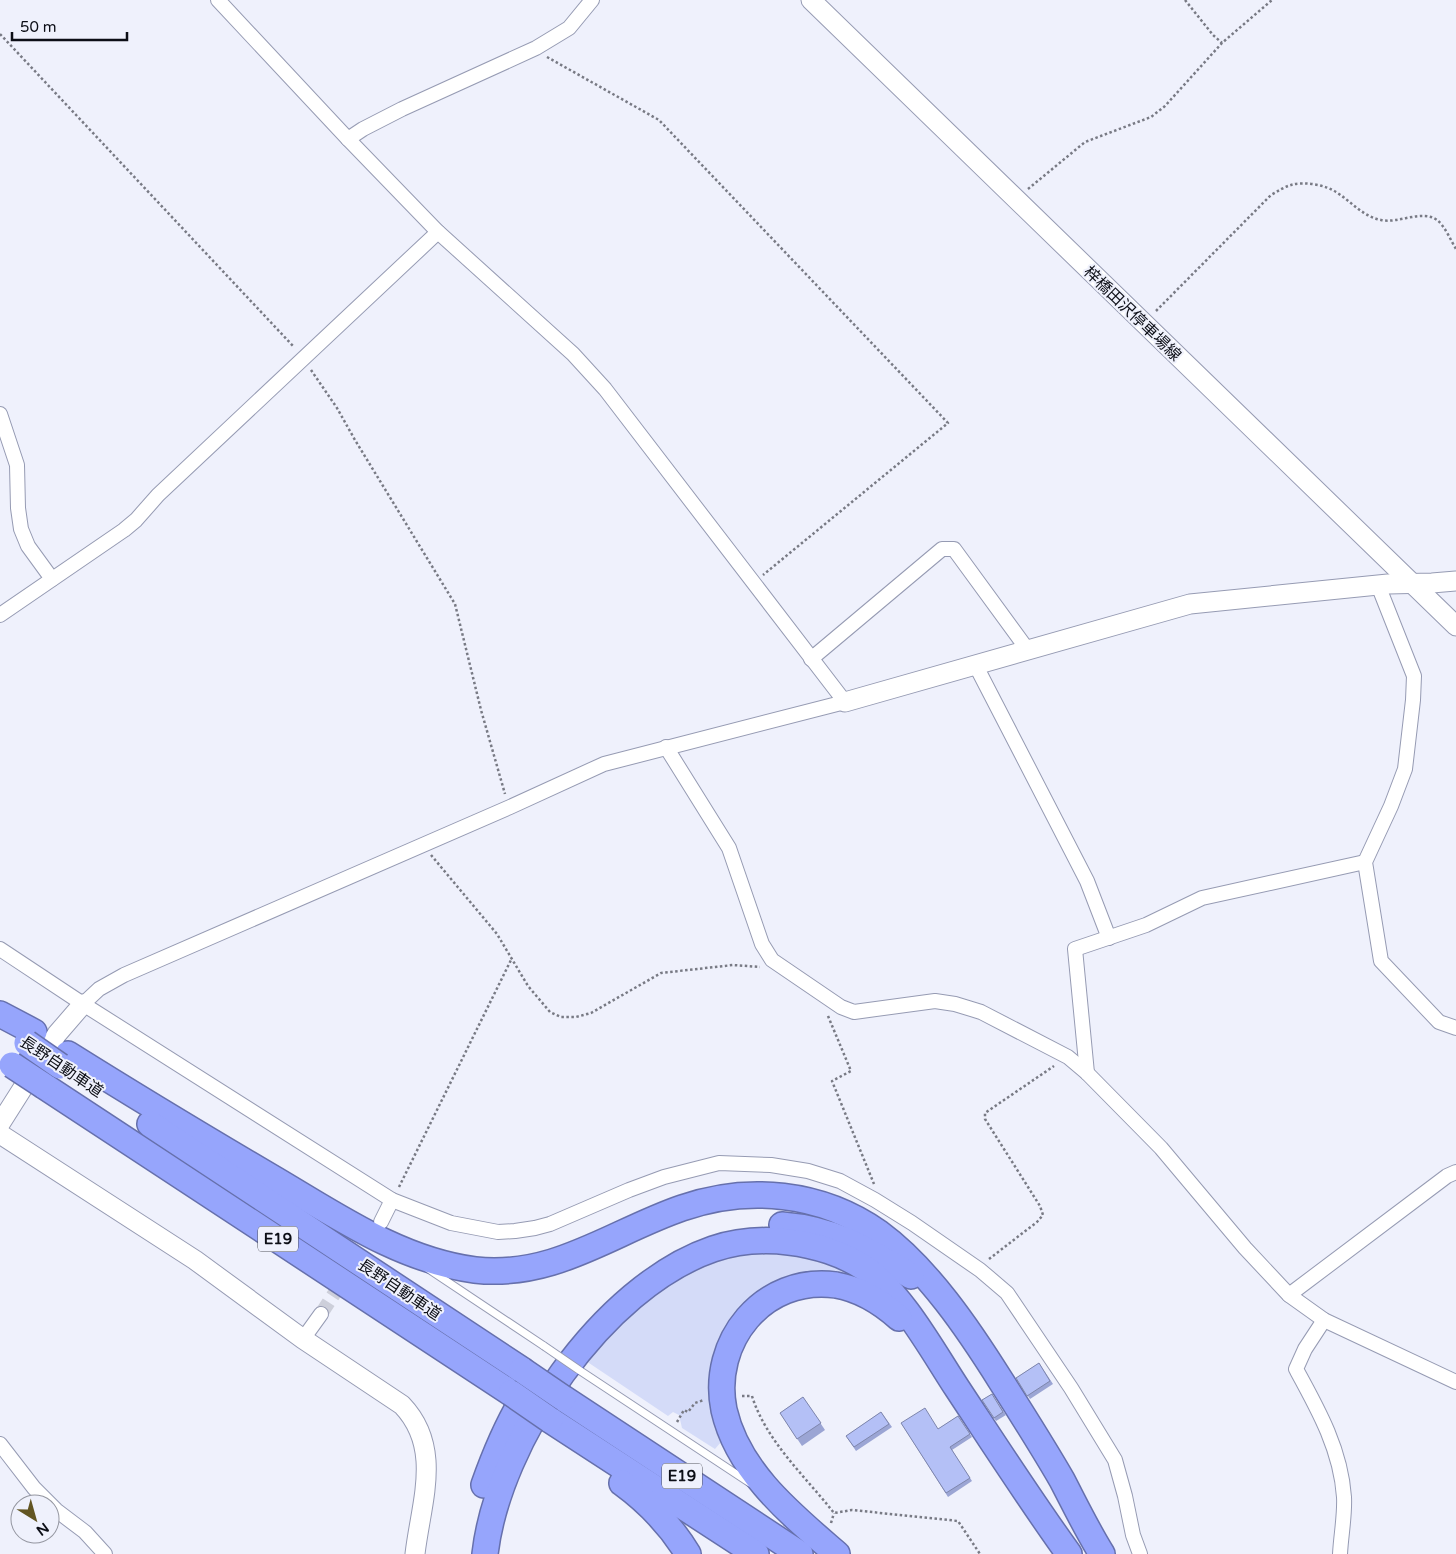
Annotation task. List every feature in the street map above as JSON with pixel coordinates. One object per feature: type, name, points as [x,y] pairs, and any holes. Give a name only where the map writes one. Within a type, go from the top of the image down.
[{"type":"highway","points":[[0,1014],[30,1038]]},
{"type":"highway","name":"長野自動車道","points":[[0,1025],[30,1038],[64,1060],[319,1235],[800,1554]]},
{"type":"highway","points":[[64,1060],[170,1118],[332,1214],[390,1246],[440,1264],[479,1270],[530,1268],[578,1254],[682,1208],[738,1195],[769,1194],[796,1197],[818,1203],[844,1214],[878,1233],[914,1265],[957,1314],[1051,1460],[1102,1554]]},
{"type":"highway","name":"長野自動車道","points":[[6,1061],[348,1286],[507,1399],[756,1554]]},
{"type":"highway","points":[[468,1554],[473,1519],[492,1461],[510,1422],[530,1387],[560,1347],[591,1313],[627,1281],[657,1258],[690,1240],[711,1232],[751,1224],[800,1226],[834,1234],[868,1250],[911,1276],[933,1292],[957,1314]]},
{"type":"highway","points":[[485,1554],[491,1518],[506,1473],[515,1453],[548,1393],[592,1336],[644,1288],[688,1260],[712,1249],[736,1243],[778,1241],[799,1243],[843,1257],[864,1268],[890,1291],[938,1359],[1019,1485],[1069,1554]]},
{"type":"highway","points":[[837,1554],[777,1500],[750,1466],[737,1443],[724,1411],[722,1392],[724,1361],[737,1331],[758,1307],[786,1291],[802,1287],[836,1285],[855,1290],[874,1299],[910,1327],[938,1359]]},
{"type":"highway","points":[[547,1425],[650,1506],[676,1536],[688,1554]]},
{"type":"street","points":[[218,0],[438,232],[573,354],[605,390],[845,702]]},
{"type":"street","points":[[348,139],[402,109],[536,48],[569,28],[592,0]]},
{"type":"street","name":"梓橋田沢停車場線","points":[[811,0],[1456,626]]},
{"type":"street","points":[[0,615],[136,520],[158,495],[438,232]]},
{"type":"street","points":[[0,414],[17,465],[18,508],[21,529],[28,546],[52,579]]},
{"type":"street","points":[[811,658],[942,549],[954,549],[1027,649]]},
{"type":"street","points":[[0,1124],[57,1034],[99,989],[124,975],[510,808],[604,764],[845,702],[1190,604],[1378,585],[1456,581]]},
{"type":"street","points":[[1378,585],[1414,676],[1405,769],[1391,806],[1365,862],[1381,962],[1439,1022],[1456,1028]]},
{"type":"street","points":[[976,664],[1087,881],[1109,938]]},
{"type":"street","points":[[666,747],[730,848],[762,944],[772,960],[841,1007],[854,1012],[935,1001],[955,1004],[980,1012],[1068,1057],[1087,1073],[1161,1148],[1245,1248],[1289,1295],[1324,1320],[1456,1382]]},
{"type":"street","points":[[1087,1073],[1075,949],[1146,925],[1202,898],[1365,862]]},
{"type":"street","points":[[0,948],[83,1004],[392,1200],[451,1223],[498,1232],[515,1231],[550,1224],[664,1177],[719,1163],[771,1165],[808,1171],[840,1181],[912,1223],[980,1270],[998,1284],[1016,1304],[1115,1460],[1133,1535],[1140,1554]]},
{"type":"street","points":[[0,1134],[195,1260],[302,1339],[402,1405],[412,1416],[420,1430],[427,1470],[416,1554]]},
{"type":"street","points":[[1289,1295],[1439,1182],[1456,1172]]},
{"type":"street","points":[[381,1222],[392,1200]]},
{"type":"street","points":[[302,1339],[321,1314]]},
{"type":"street","points":[[1324,1320],[1305,1349],[1296,1369],[1322,1415],[1341,1473],[1344,1499],[1340,1554]]},
{"type":"street","points":[[0,1444],[34,1488],[56,1510],[86,1532],[105,1554]]},
{"type":"lane","points":[[414,1255],[432,1272],[777,1500]]},
{"type":"path","points":[[1185,0],[1212,35],[1222,43]]},
{"type":"path","points":[[1017,201],[1033,184],[1085,142],[1151,117],[1165,106],[1222,43],[1272,0]]},
{"type":"path","points":[[0,34],[290,343],[337,408],[354,440],[455,604],[481,710],[510,808]]},
{"type":"path","points":[[536,48],[547,58],[659,120],[948,424],[753,583]]},
{"type":"path","points":[[1142,322],[1199,268],[1271,195],[1294,184],[1307,184],[1336,191],[1367,216],[1382,220],[1392,221],[1428,216],[1438,220],[1456,249]]},
{"type":"path","points":[[423,845],[497,934],[528,986],[550,1012],[561,1017],[576,1017],[591,1013],[661,974],[733,965],[786,971]]},
{"type":"path","points":[[392,1200],[512,958]]},
{"type":"path","points":[[823,995],[827,1013],[851,1071],[832,1081],[875,1186],[875,1200]]},
{"type":"path","points":[[980,1270],[985,1262],[1037,1222],[1043,1215],[1040,1206],[985,1119],[985,1113],[1068,1057]]},
{"type":"path","points":[[733,1396],[752,1396],[756,1410],[764,1425],[834,1513],[852,1510],[958,1521],[980,1554]]},
{"type":"path","points":[[674,1426],[684,1410],[688,1412],[695,1403]]},
{"type":"shaded area","points":[[805,1251],[848,1267],[843,1278],[747,1307],[721,1442],[715,1449],[682,1428],[679,1415],[673,1412],[668,1416],[586,1361],[622,1320],[674,1280],[731,1253]]},
{"type":"building","points":[[1039,1363],[1050,1381],[1027,1396],[1016,1378]]},
{"type":"building","points":[[992,1394],[1003,1412],[994,1418],[982,1400]]},
{"type":"building","points":[[803,1397],[821,1423],[797,1439],[780,1413]]},
{"type":"building","points":[[925,1408],[938,1429],[958,1416],[970,1434],[950,1447],[970,1478],[946,1493],[901,1423]]},
{"type":"building","points":[[881,1412],[889,1424],[854,1447],[846,1436]]},
{"type":"tunnel","points":[[321,1314],[375,1231]]}]
